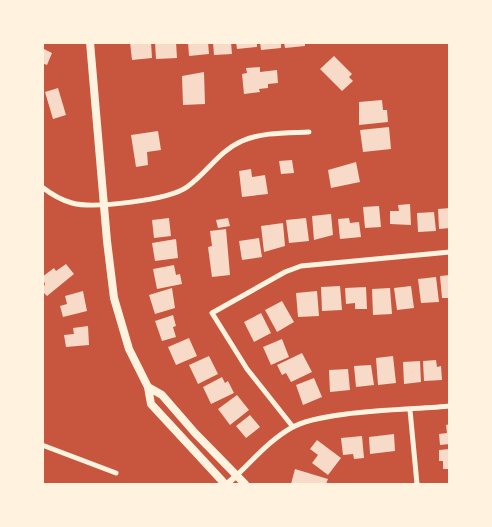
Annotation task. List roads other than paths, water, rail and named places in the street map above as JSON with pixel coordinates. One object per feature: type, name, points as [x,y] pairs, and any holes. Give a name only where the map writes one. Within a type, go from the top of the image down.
[{"type":"main road","points":[[90,42],[107,241],[116,307],[129,349],[148,387],[151,404],[226,484]]},
{"type":"main road","points":[[148,387],[162,395],[245,484]]},
{"type":"street","points":[[42,187],[50,194],[72,203],[105,203],[165,198],[186,188],[223,153],[244,140],[265,135],[309,132]]},
{"type":"street","points":[[293,427],[247,369],[212,313],[285,272],[302,266],[450,252]]},
{"type":"street","points":[[226,484],[276,439],[293,427],[342,415],[450,406]]},
{"type":"street","points":[[410,410],[417,484]]},
{"type":"street","points":[[42,445],[116,473]]}]
